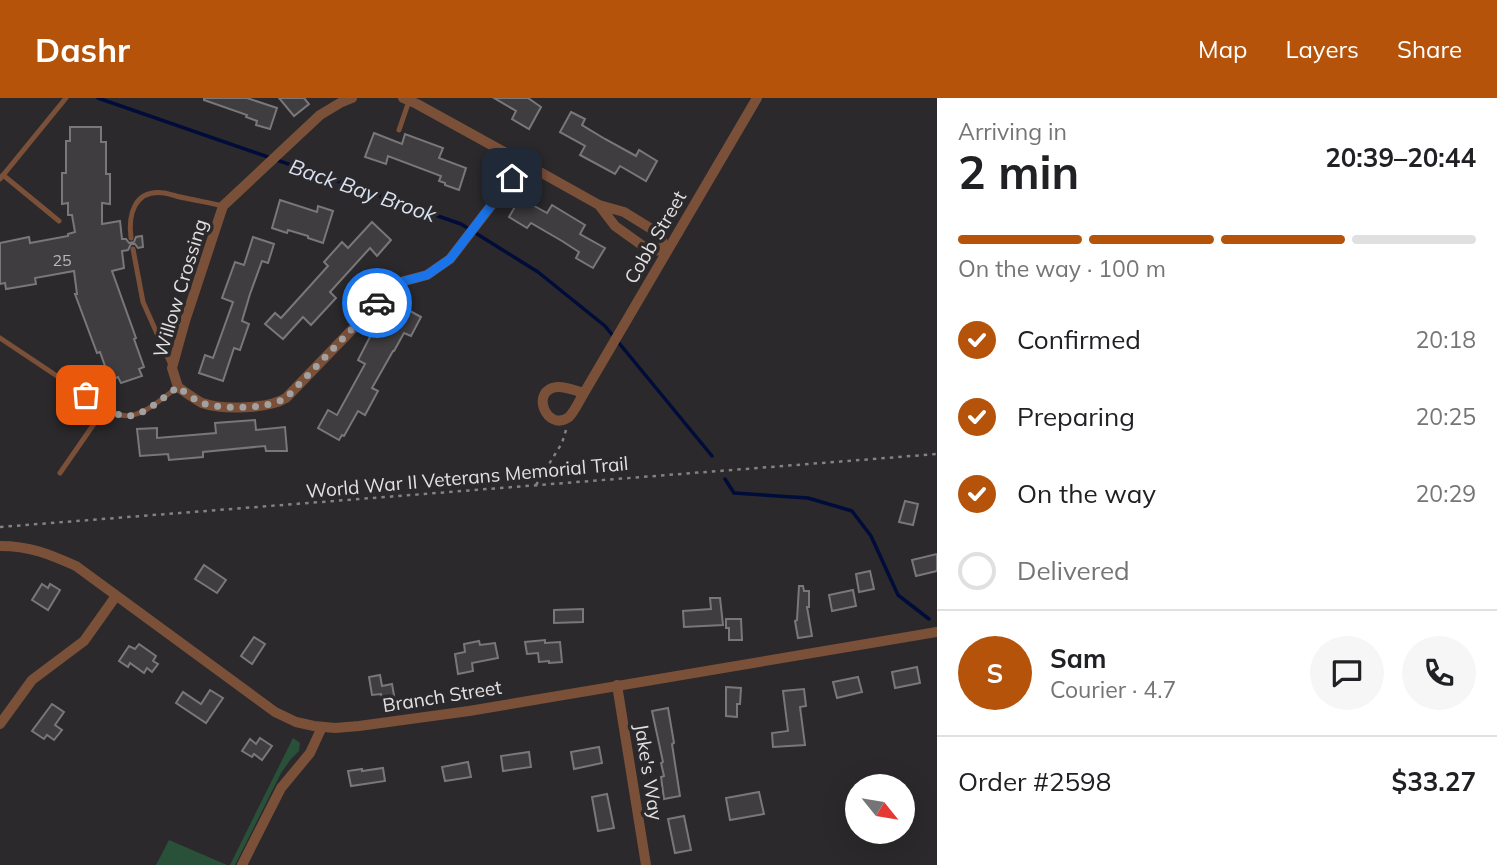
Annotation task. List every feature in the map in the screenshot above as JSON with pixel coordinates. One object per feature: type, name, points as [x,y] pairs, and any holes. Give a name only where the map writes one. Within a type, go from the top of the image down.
[{"type":"street","name":"Willow Crossing","points":[[352,98],[320,115],[223,206],[172,368],[178,387],[200,402],[219,407],[257,406],[278,403],[286,398],[397,283],[427,275],[450,259],[524,163]]},
{"type":"street","name":"Cobb Street","points":[[572,414],[757,98]]},
{"type":"street","points":[[406,99],[599,205],[624,212],[658,233],[667,250],[650,251],[615,226],[599,205]]},
{"type":"street","points":[[572,414],[560,420],[549,417],[543,408],[545,394],[560,387],[584,393]]},
{"type":"street","name":"Branch Street","points":[[0,545],[25,547],[50,554],[76,566],[275,712],[296,722],[323,727],[359,726],[470,711],[937,632]]},
{"type":"street","points":[[0,724],[32,680],[84,641],[116,596]]},
{"type":"street","name":"Jake's Way","points":[[617,685],[646,865]]},
{"type":"street","points":[[242,865],[281,788],[310,753],[323,727]]},
{"type":"lane","points":[[59,221],[1,177],[66,98]]},
{"type":"lane","points":[[400,130],[406,99]]},
{"type":"lane","points":[[131,238],[130,216],[138,200],[147,195],[161,192],[223,206]]},
{"type":"lane","points":[[133,249],[143,302],[172,368]]},
{"type":"lane","points":[[0,338],[105,408],[120,415],[131,416],[142,412],[178,387]]},
{"type":"lane","points":[[60,473],[105,408]]},
{"type":"path","points":[[536,485],[562,443],[572,414]]},
{"type":"path","name":"World War II Veterans Memorial Trail","points":[[0,527],[937,454]]},
{"type":"green space","points":[[293,738],[300,743],[299,751],[281,773],[235,865],[230,865]]},
{"type":"green space","points":[[169,840],[227,865],[156,865]]},
{"type":"building","points":[[204,98],[247,98],[277,108],[270,129],[256,125],[257,121],[246,117],[247,115]]},
{"type":"building","points":[[279,98],[304,98],[309,104],[294,116]]},
{"type":"building","points":[[494,98],[528,98],[541,107],[529,129],[512,119],[516,111]]},
{"type":"building","points":[[571,112],[585,119],[582,125],[605,139],[636,156],[639,150],[657,161],[646,181],[620,166],[615,174],[580,155],[585,146],[560,132]]},
{"type":"building","points":[[70,127],[101,127],[101,142],[106,142],[110,204],[102,203],[102,224],[120,221],[122,239],[129,243],[142,236],[143,247],[138,248],[131,244],[128,250],[122,251],[124,268],[112,271],[144,367],[139,369],[142,376],[121,383],[118,377],[110,380],[100,352],[97,353],[75,294],[74,271],[35,278],[36,284],[6,289],[5,283],[0,284],[0,243],[29,237],[30,243],[68,236],[75,232],[72,215],[68,215],[68,203],[62,204],[62,173],[66,173],[66,141],[70,141]]},
{"type":"building","points":[[374,133],[402,144],[405,134],[443,148],[439,158],[466,168],[459,190],[439,181],[441,176],[388,156],[386,164],[365,157]]},
{"type":"building","points":[[520,198],[547,213],[552,205],[585,225],[580,234],[605,248],[593,268],[576,258],[579,252],[562,241],[531,223],[527,228],[509,217]]},
{"type":"building","points":[[280,200],[317,212],[318,206],[333,211],[323,243],[288,230],[287,233],[272,228]]},
{"type":"building","points":[[372,222],[391,240],[377,256],[370,248],[330,292],[336,298],[311,325],[303,317],[283,339],[265,324],[275,313],[281,318],[328,266],[324,262],[342,242],[348,248]]},
{"type":"building","points":[[253,237],[274,244],[268,263],[262,261],[242,321],[249,324],[240,350],[234,348],[223,381],[199,373],[205,355],[213,358],[233,302],[222,298],[235,262],[244,265]]},
{"type":"building","points":[[401,306],[421,317],[411,336],[404,333],[393,351],[372,388],[378,391],[365,415],[358,411],[339,440],[318,428],[328,410],[337,415],[365,364],[358,360],[376,325],[387,331]]},
{"type":"building","points":[[255,420],[256,430],[285,427],[287,451],[266,451],[265,446],[203,452],[203,457],[169,460],[168,454],[140,456],[137,429],[157,428],[157,438],[216,433],[215,423]]},
{"type":"building","points":[[905,501],[918,504],[913,525],[899,522]]},
{"type":"building","points":[[937,554],[937,571],[916,576],[912,560]]},
{"type":"building","points":[[204,565],[226,580],[217,593],[195,579]]},
{"type":"building","points":[[870,571],[874,589],[859,592],[856,574]]},
{"type":"building","points":[[42,584],[48,588],[50,584],[60,590],[48,610],[32,600]]},
{"type":"building","points":[[799,586],[803,586],[804,591],[809,591],[807,607],[812,636],[798,638],[795,621]]},
{"type":"building","points":[[853,590],[856,606],[832,611],[829,595]]},
{"type":"building","points":[[710,598],[720,598],[723,625],[684,627],[683,611],[711,609]]},
{"type":"building","points":[[583,609],[583,622],[554,623],[554,610]]},
{"type":"building","points":[[726,619],[741,619],[742,640],[729,640]]},
{"type":"building","points":[[254,637],[265,644],[252,664],[241,656]]},
{"type":"building","points":[[545,640],[545,643],[560,642],[562,662],[539,662],[538,653],[527,654],[525,642]]},
{"type":"building","points":[[479,641],[480,645],[495,643],[498,658],[472,663],[473,671],[458,674],[455,654],[465,652],[464,644]]},
{"type":"building","points":[[139,644],[156,656],[153,661],[158,664],[152,672],[147,668],[144,673],[130,663],[128,667],[119,661],[129,646],[135,649]]},
{"type":"building","points":[[917,667],[920,683],[895,688],[892,672]]},
{"type":"building","points":[[380,675],[382,686],[392,684],[395,701],[383,703],[381,694],[372,695],[369,677]]},
{"type":"building","points":[[858,677],[862,692],[837,698],[833,682]]},
{"type":"building","points":[[726,687],[741,688],[737,717],[726,716]]},
{"type":"building","points":[[804,689],[806,706],[800,707],[805,745],[773,747],[772,733],[788,731],[783,691]]},
{"type":"building","points":[[210,690],[223,698],[206,723],[176,703],[183,692],[201,704]]},
{"type":"building","points":[[52,704],[64,712],[55,725],[62,730],[54,740],[47,735],[44,739],[32,731]]},
{"type":"building","points":[[668,708],[680,796],[664,799],[661,777],[664,776],[663,762],[652,711]]},
{"type":"building","points":[[260,738],[272,746],[262,760],[254,754],[252,757],[242,751],[250,739],[256,744]]},
{"type":"building","points":[[599,747],[602,763],[574,769],[571,752]]},
{"type":"building","points":[[529,752],[531,767],[503,771],[501,756]]},
{"type":"building","points":[[468,762],[471,777],[445,781],[442,767]]},
{"type":"building","points":[[383,768],[385,781],[351,786],[348,771]]},
{"type":"building","points":[[759,792],[764,814],[730,820],[726,798]]},
{"type":"building","points":[[607,794],[614,828],[598,831],[592,797]]},
{"type":"building","points":[[684,816],[691,850],[675,853],[668,819]]},
{"type":"waterway","name":"Back Bay Brook","points":[[98,98],[461,224],[538,272],[605,326],[712,456]]},
{"type":"waterway","name":"Back Bay Brook","points":[[725,479],[734,493],[808,498],[852,511],[871,536],[898,595],[929,619]]},
{"type":"way so far","points":[[86,395],[105,408],[120,415],[131,416],[142,412],[178,387],[200,402],[219,407],[278,403],[286,398],[377,303]]},
{"type":"route","points":[[377,303],[397,283],[427,275],[450,259],[512,178]]}]
